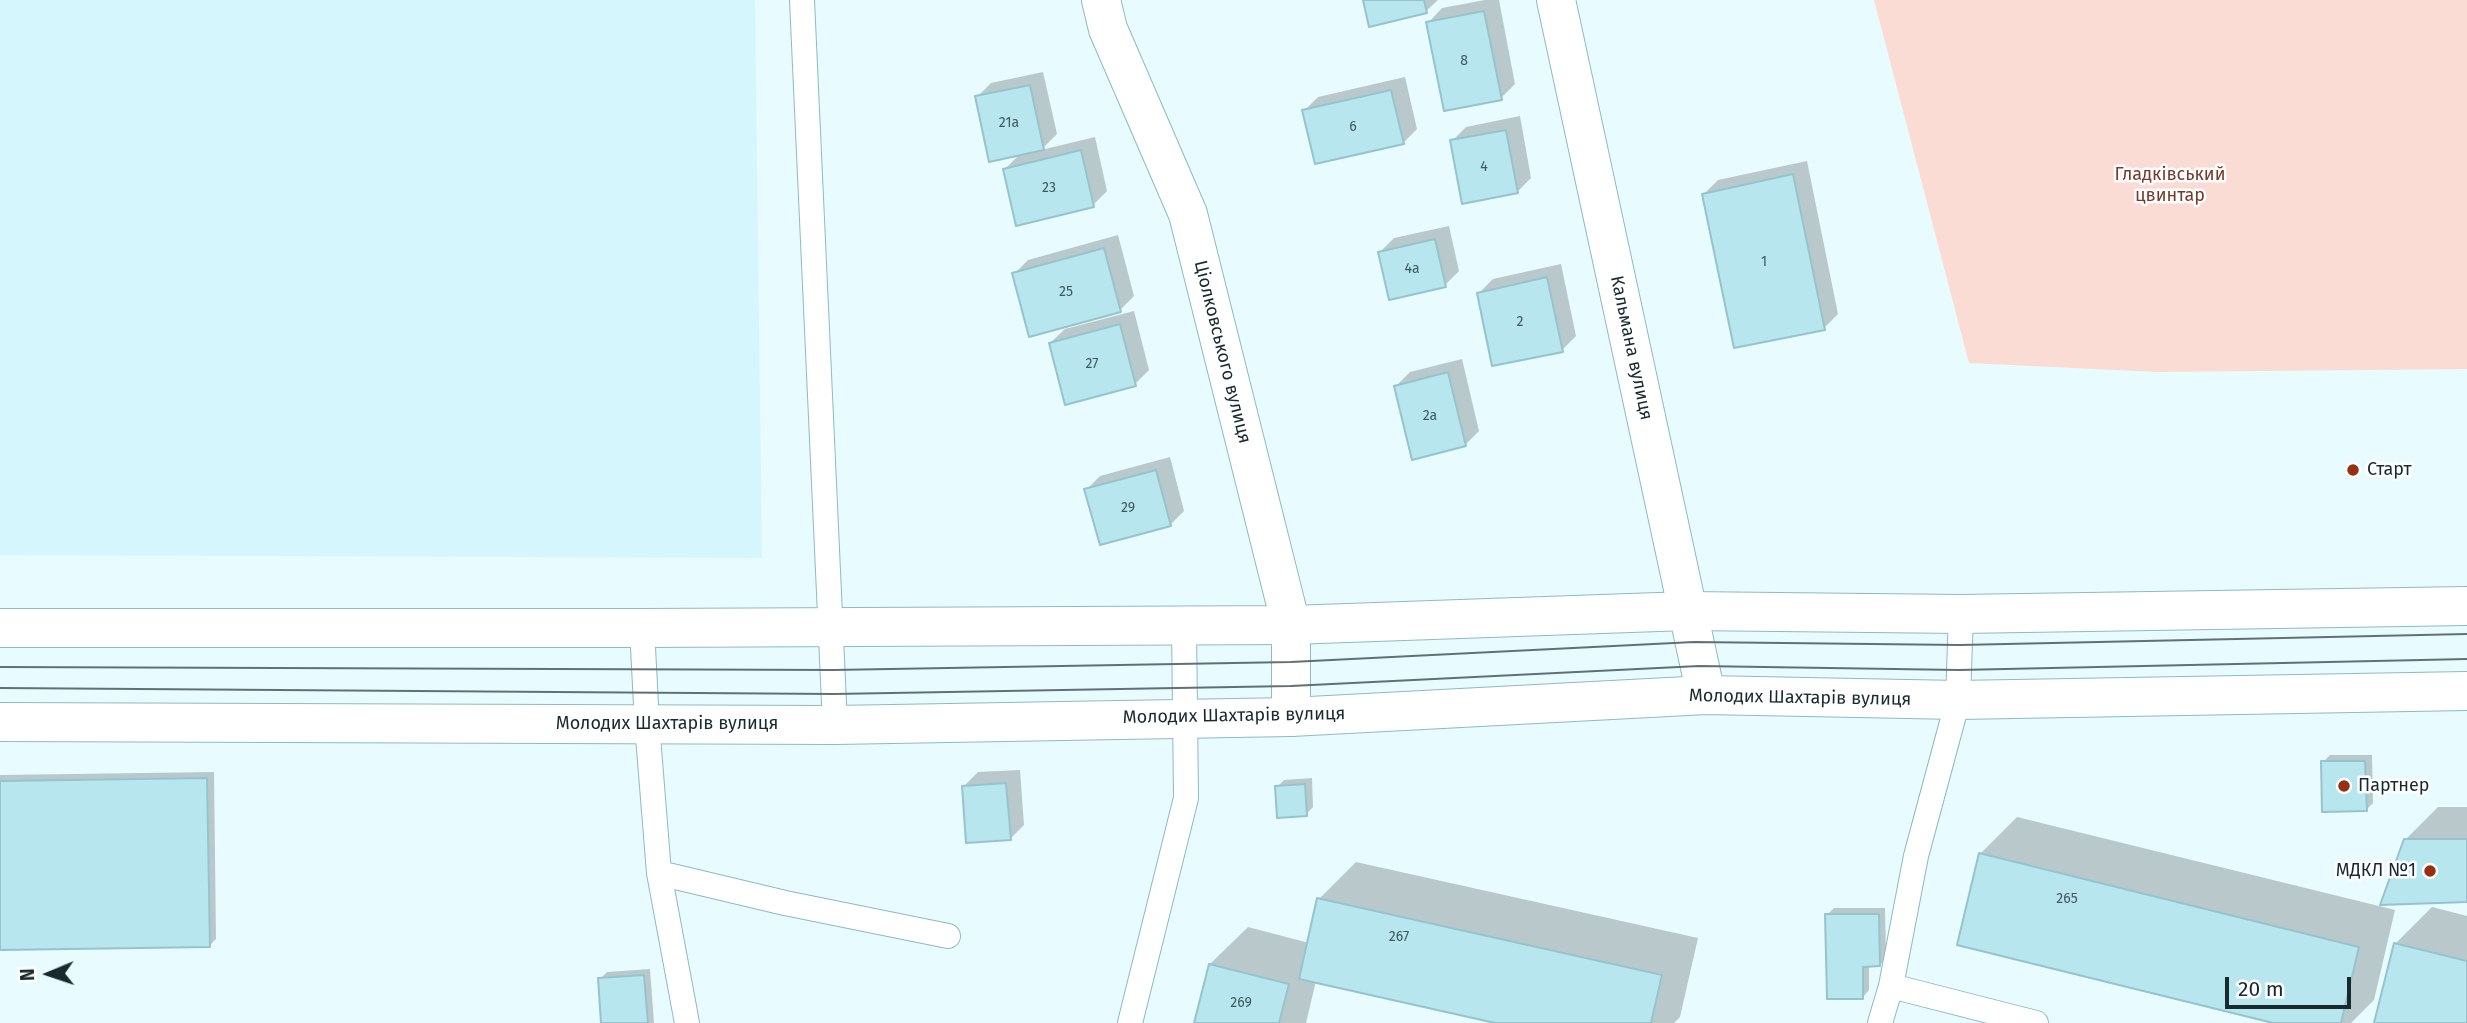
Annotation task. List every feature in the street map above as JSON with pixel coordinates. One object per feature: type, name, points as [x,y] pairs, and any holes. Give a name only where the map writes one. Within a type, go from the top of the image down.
[{"type":"main road","name":"Ціолковського вулиця","points":[[1101,0],[1108,29],[1188,214],[1291,625],[1290,717]]},
{"type":"main road","name":"Кальмана вулиця","points":[[1556,0],[1706,695]]},
{"type":"main road","points":[[0,628],[1291,625],[1687,611],[1961,614],[2467,606]]},
{"type":"main road","name":"Молодих Шахтарів вулиця","points":[[0,722],[835,725],[1290,717],[1706,695],[1958,700],[2467,691]]},
{"type":"lane","points":[[802,0],[835,725]]},
{"type":"lane","points":[[1880,1023],[1891,986],[1916,856],[1958,700],[1961,614]]},
{"type":"lane","points":[[1130,1023],[1186,798],[1184,624]]},
{"type":"lane","points":[[642,628],[659,873],[687,1023]]},
{"type":"lane","points":[[659,873],[785,903],[948,936]]},
{"type":"lane","points":[[1891,986],[2036,1023]]},
{"type":"shaded area","points":[[0,0],[755,0],[762,558],[0,555]]},
{"type":"green space","name":"Гладківський цвинтар","points":[[1874,0],[2467,0],[2467,369],[2157,372],[1969,363]]},
{"type":"building","points":[[1363,0],[1424,0],[1427,13],[1369,27]]},
{"type":"building","points":[[1484,11],[1502,100],[1444,111],[1426,22]]},
{"type":"building","points":[[1030,85],[1044,150],[989,162],[975,96]]},
{"type":"building","points":[[1391,90],[1404,144],[1315,164],[1302,110]]},
{"type":"building","points":[[1506,130],[1518,193],[1462,204],[1450,140]]},
{"type":"building","points":[[1081,150],[1094,207],[1016,226],[1003,169]]},
{"type":"building","points":[[1793,174],[1825,330],[1734,348],[1702,194]]},
{"type":"building","points":[[1435,239],[1446,287],[1389,300],[1378,252]]},
{"type":"building","points":[[1104,248],[1121,312],[1029,337],[1012,273]]},
{"type":"building","points":[[1547,277],[1563,352],[1492,366],[1477,293]]},
{"type":"building","points":[[1120,324],[1136,386],[1065,405],[1049,343]]},
{"type":"building","points":[[1448,372],[1466,446],[1412,460],[1394,386]]},
{"type":"building","points":[[1156,470],[1171,526],[1100,545],[1084,489]]},
{"type":"building","name":"Партнер","points":[[2321,761],[2365,761],[2367,811],[2322,812]]},
{"type":"building","points":[[207,778],[210,947],[0,950],[0,781]]},
{"type":"building","points":[[1006,783],[1011,840],[966,843],[962,786]]},
{"type":"building","points":[[1305,784],[1307,816],[1277,818],[1275,786]]},
{"type":"building","name":"МДКЛ №1","points":[[2404,839],[2467,839],[2467,902],[2380,905]]},
{"type":"building","points":[[1979,853],[2359,947],[2341,1023],[2273,1023],[1957,945]]},
{"type":"building","points":[[1317,898],[1662,975],[1651,1023],[1495,1023],[1299,979]]},
{"type":"building","points":[[1825,914],[1879,914],[1880,966],[1863,967],[1863,999],[1827,999]]},
{"type":"building","points":[[2394,943],[2467,961],[2467,1023],[2374,1023]]},
{"type":"building","points":[[1209,964],[1289,984],[1279,1023],[1194,1023]]},
{"type":"building","points":[[644,975],[648,1023],[601,1023],[598,978]]},
{"type":"tram line","points":[[0,667],[833,670],[1291,662],[1694,642],[1960,645],[2467,634]]},
{"type":"tram line","points":[[0,688],[834,694],[1291,686],[1699,666],[1959,670],[2467,659]]},
{"type":"place","name":"Старт","points":[[2353,470]]},
{"type":"place","name":"Партнер","points":[[2344,786]]},
{"type":"place","name":"МДКЛ №1","points":[[2430,871]]}]
